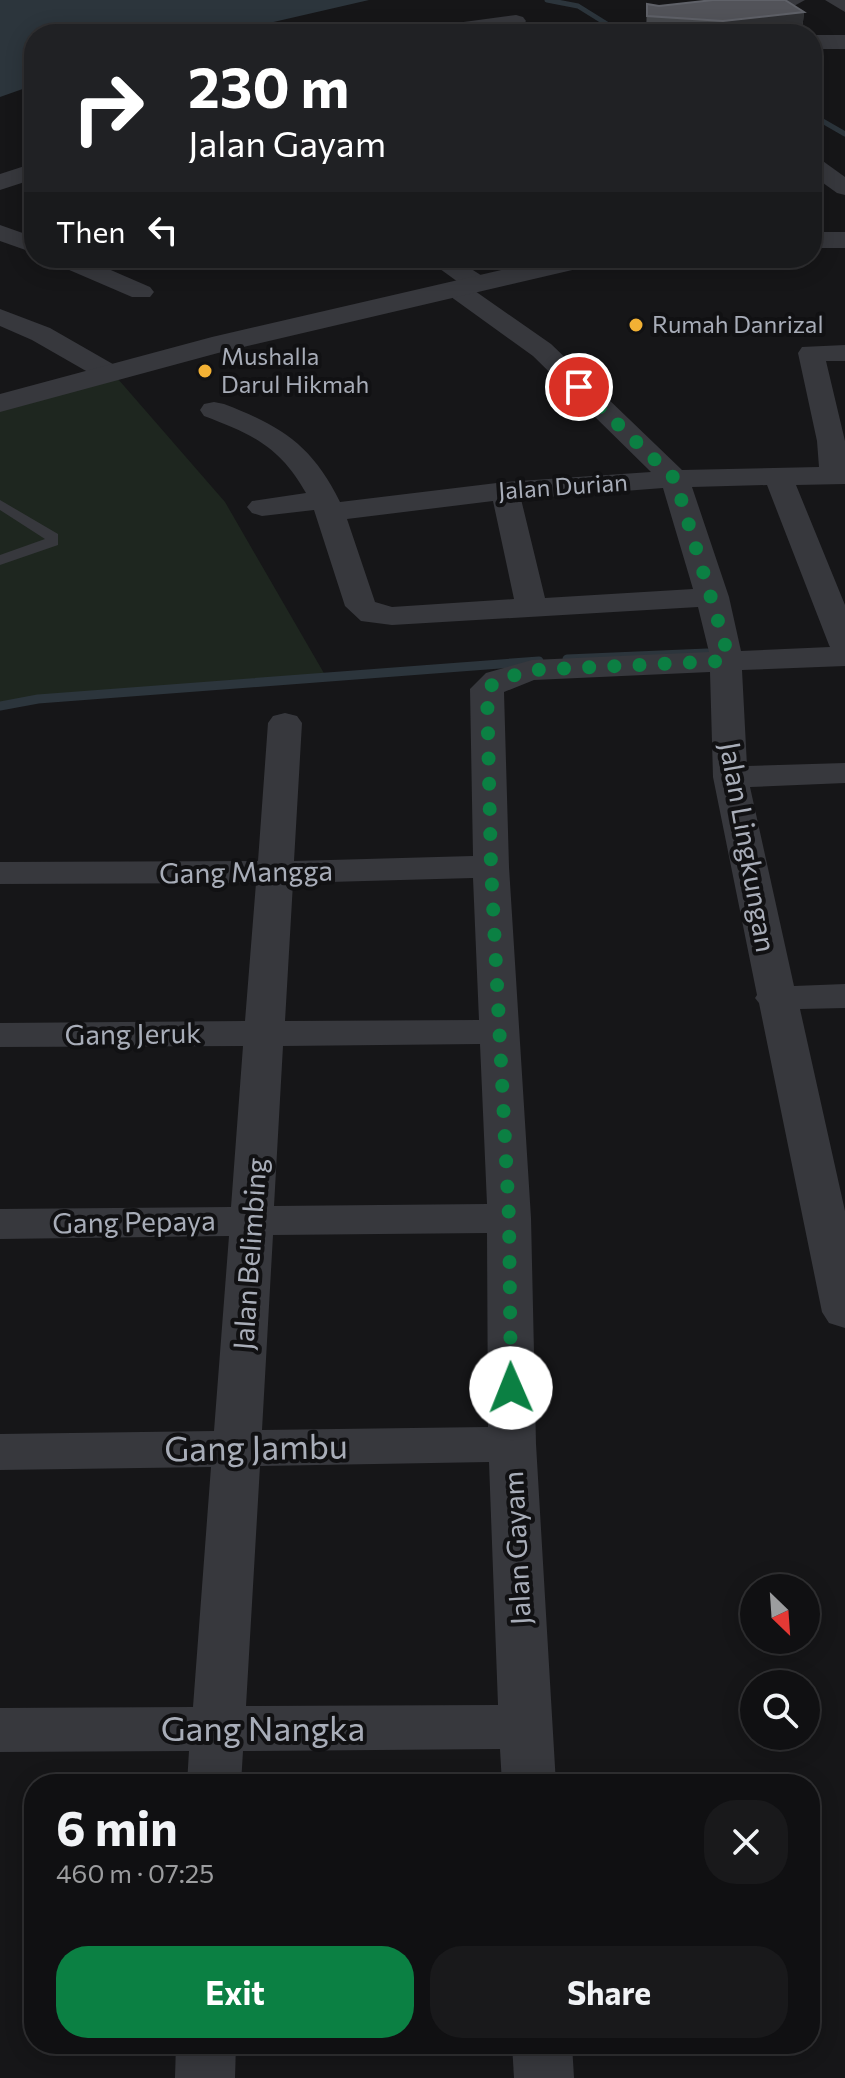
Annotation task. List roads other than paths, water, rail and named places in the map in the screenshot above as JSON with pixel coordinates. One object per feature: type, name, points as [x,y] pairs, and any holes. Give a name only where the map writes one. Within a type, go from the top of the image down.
[{"type":"street","points":[[701,11],[794,0]]},
{"type":"street","points":[[835,0],[845,6]]},
{"type":"street","points":[[494,24],[516,21]]},
{"type":"street","points":[[822,42],[845,42]]},
{"type":"street","points":[[822,171],[845,188]]},
{"type":"street","points":[[0,182],[24,174]]},
{"type":"street","points":[[0,232],[24,242]]},
{"type":"street","points":[[822,240],[845,240]]},
{"type":"street","points":[[85,268],[141,292]]},
{"type":"street","name":"Jalan Lingkungan","points":[[447,268],[542,350],[675,479],[713,597],[724,653],[730,777],[775,998],[843,1294]]},
{"type":"street","points":[[0,403],[212,346],[546,268]]},
{"type":"street","points":[[0,317],[41,334],[109,373]]},
{"type":"street","points":[[840,475],[811,353],[845,353]]},
{"type":"street","points":[[214,410],[275,437],[303,467],[327,506],[361,606],[372,614],[392,616],[713,597]]},
{"type":"street","name":"Jalan Durian","points":[[262,507],[327,506],[675,479],[840,475]]},
{"type":"street","points":[[778,476],[845,645]]},
{"type":"street","points":[[505,491],[532,608]]},
{"type":"street","points":[[724,653],[845,656]]},
{"type":"street","name":"Jalan Gayam","points":[[528,1774],[512,1444],[509,1218],[491,867],[487,689],[498,680],[532,670],[724,653]]},
{"type":"street","name":"Jalan Belimbing","points":[[214,1774],[285,723]]},
{"type":"street","points":[[730,777],[845,773]]},
{"type":"street","name":"Gang Mangga","points":[[0,873],[491,867]]},
{"type":"street","points":[[775,998],[845,996]]},
{"type":"street","name":"Gang Jeruk","points":[[0,1035],[499,1032]]},
{"type":"street","name":"Gang Pepaya","points":[[0,1224],[509,1218]]},
{"type":"street","name":"Gang Jambu","points":[[0,1452],[512,1444]]},
{"type":"street","name":"Gang Nangka","points":[[0,1730],[526,1727]]},
{"type":"street","points":[[205,2078],[206,2054]]},
{"type":"street","points":[[543,2054],[544,2078]]},
{"type":"lane","points":[[0,504],[53,537],[53,542],[0,560]]},
{"type":"waterway","points":[[547,0],[578,6],[607,24]]},
{"type":"waterway","points":[[822,121],[845,134]]},
{"type":"waterway","points":[[567,659],[707,653]]},
{"type":"waterway","points":[[0,706],[38,699],[539,661]]},
{"type":"place","name":"Rumah Danrizal","points":[[636,325]]},
{"type":"place","name":"Mushalla Darul Hikmah","points":[[205,371]]}]
